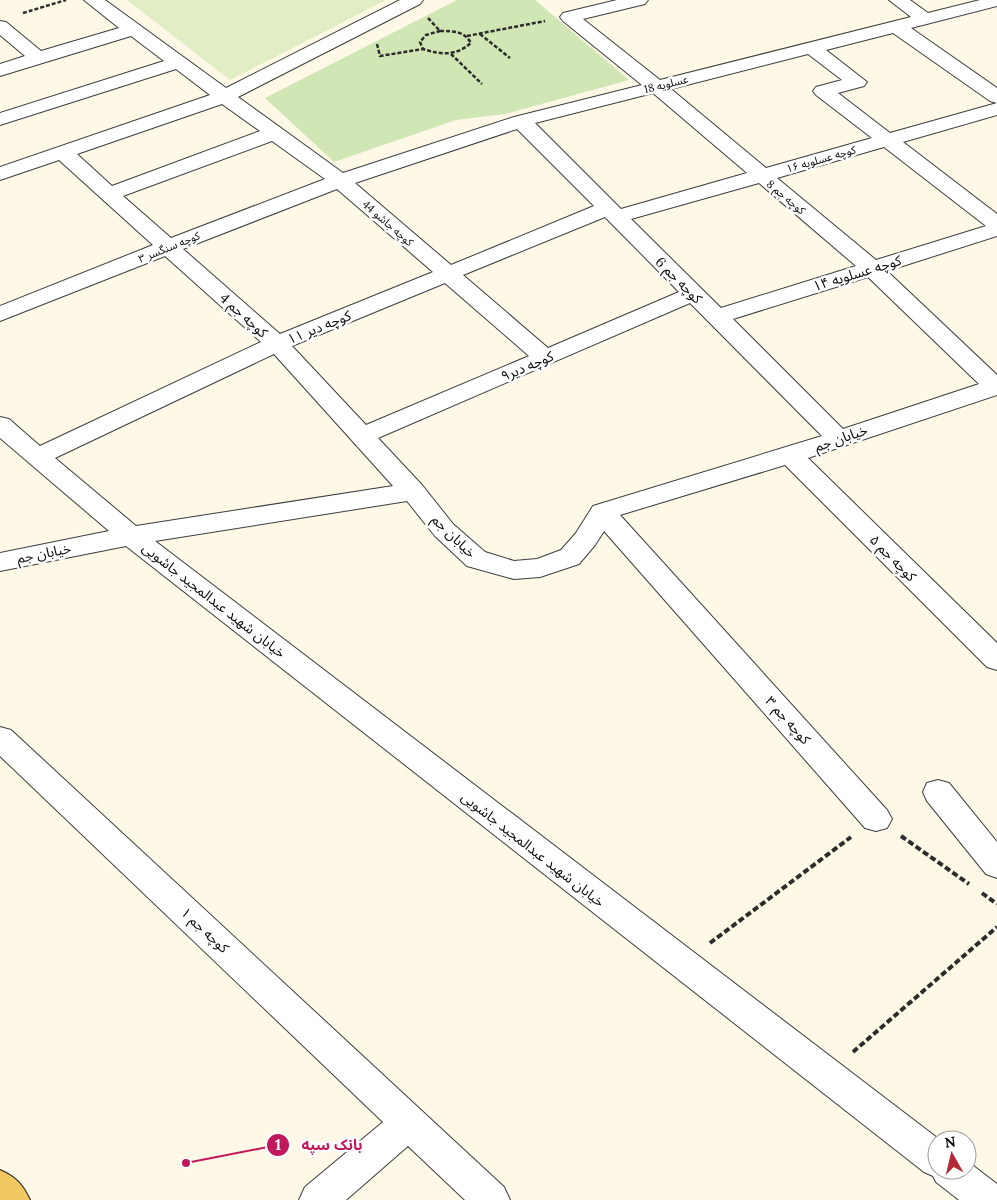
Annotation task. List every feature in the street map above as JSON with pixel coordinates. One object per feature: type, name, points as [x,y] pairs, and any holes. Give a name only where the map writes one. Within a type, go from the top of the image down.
[{"type":"main road","points":[[0,1188],[11,1200]]},
{"type":"street","name":"کوچه جاشو 44","points":[[92,0],[339,180],[546,358]]},
{"type":"street","points":[[0,174],[223,97],[414,0]]},
{"type":"street","points":[[569,17],[639,0]]},
{"type":"street","points":[[898,0],[925,19]]},
{"type":"street","name":"عسلویه 18","points":[[339,180],[521,121],[997,0]]},
{"type":"street","name":"کوچه جم 8","points":[[569,17],[656,86],[760,176],[872,268],[996,387]]},
{"type":"street","points":[[0,26],[39,59]]},
{"type":"street","points":[[896,26],[997,98]]},
{"type":"street","points":[[0,70],[132,30]]},
{"type":"street","points":[[812,48],[857,82],[823,91],[997,224]]},
{"type":"street","points":[[0,119],[177,62]]},
{"type":"street","name":"کوچه عسلویه ۱۶","points":[[612,212],[760,176],[997,109]]},
{"type":"street","name":"کوچه جم 6","points":[[521,121],[838,438]]},
{"type":"street","points":[[109,194],[274,133]]},
{"type":"street","name":"کوچه جم 4","points":[[63,153],[277,344],[413,491]]},
{"type":"street","name":"کوچه سنگسر ۳","points":[[0,314],[339,180]]},
{"type":"street","name":"کوچه دیر ۱۱","points":[[37,458],[277,344],[448,274],[612,212]]},
{"type":"street","name":"کوچه عسلویه ۱۴","points":[[716,317],[997,229]]},
{"type":"street","name":"کوچه دیر۹","points":[[362,436],[692,294]]},
{"type":"street","name":"خیابان جم","points":[[0,562],[131,536],[413,491],[444,530],[476,559],[514,570],[540,568],[570,557],[586,539],[602,512],[790,455],[996,387]]},
{"type":"street","name":"خیابان شهید عبدالمجید جاشویی","points":[[0,425],[131,536],[681,964],[927,1152]]},
{"type":"street","name":"کوچه جم ۵","points":[[790,455],[997,660]]},
{"type":"street","name":"کوچه جم ۳","points":[[602,512],[876,819]]},
{"type":"street","name":"کوچه جم ۱","points":[[0,738],[491,1200]]},
{"type":"street","points":[[938,792],[997,865]]},
{"type":"street","points":[[318,1200],[409,1122]]},
{"type":"street","points":[[963,1180],[988,1200]]},
{"type":"path","points":[[19,15],[66,0]]},
{"type":"path","points":[[424,49],[420,42],[426,35],[440,31],[455,31],[467,36],[569,17]]},
{"type":"path","points":[[370,22],[380,56],[424,49],[436,54],[451,54],[465,50],[471,43],[467,36]]},
{"type":"path","points":[[480,33],[510,58]]},
{"type":"path","points":[[451,54],[482,84]]},
{"type":"path","points":[[681,964],[876,819],[973,887]]},
{"type":"path","points":[[981,892],[997,904]]},
{"type":"path","points":[[827,1076],[997,927]]},
{"type":"green space","points":[[127,0],[386,0],[230,80]]},
{"type":"green space","points":[[457,0],[535,0],[629,80],[505,114],[456,120],[334,162],[265,98]]},
{"type":"place","name":"بانک سپه","points":[[186,1163]]}]
